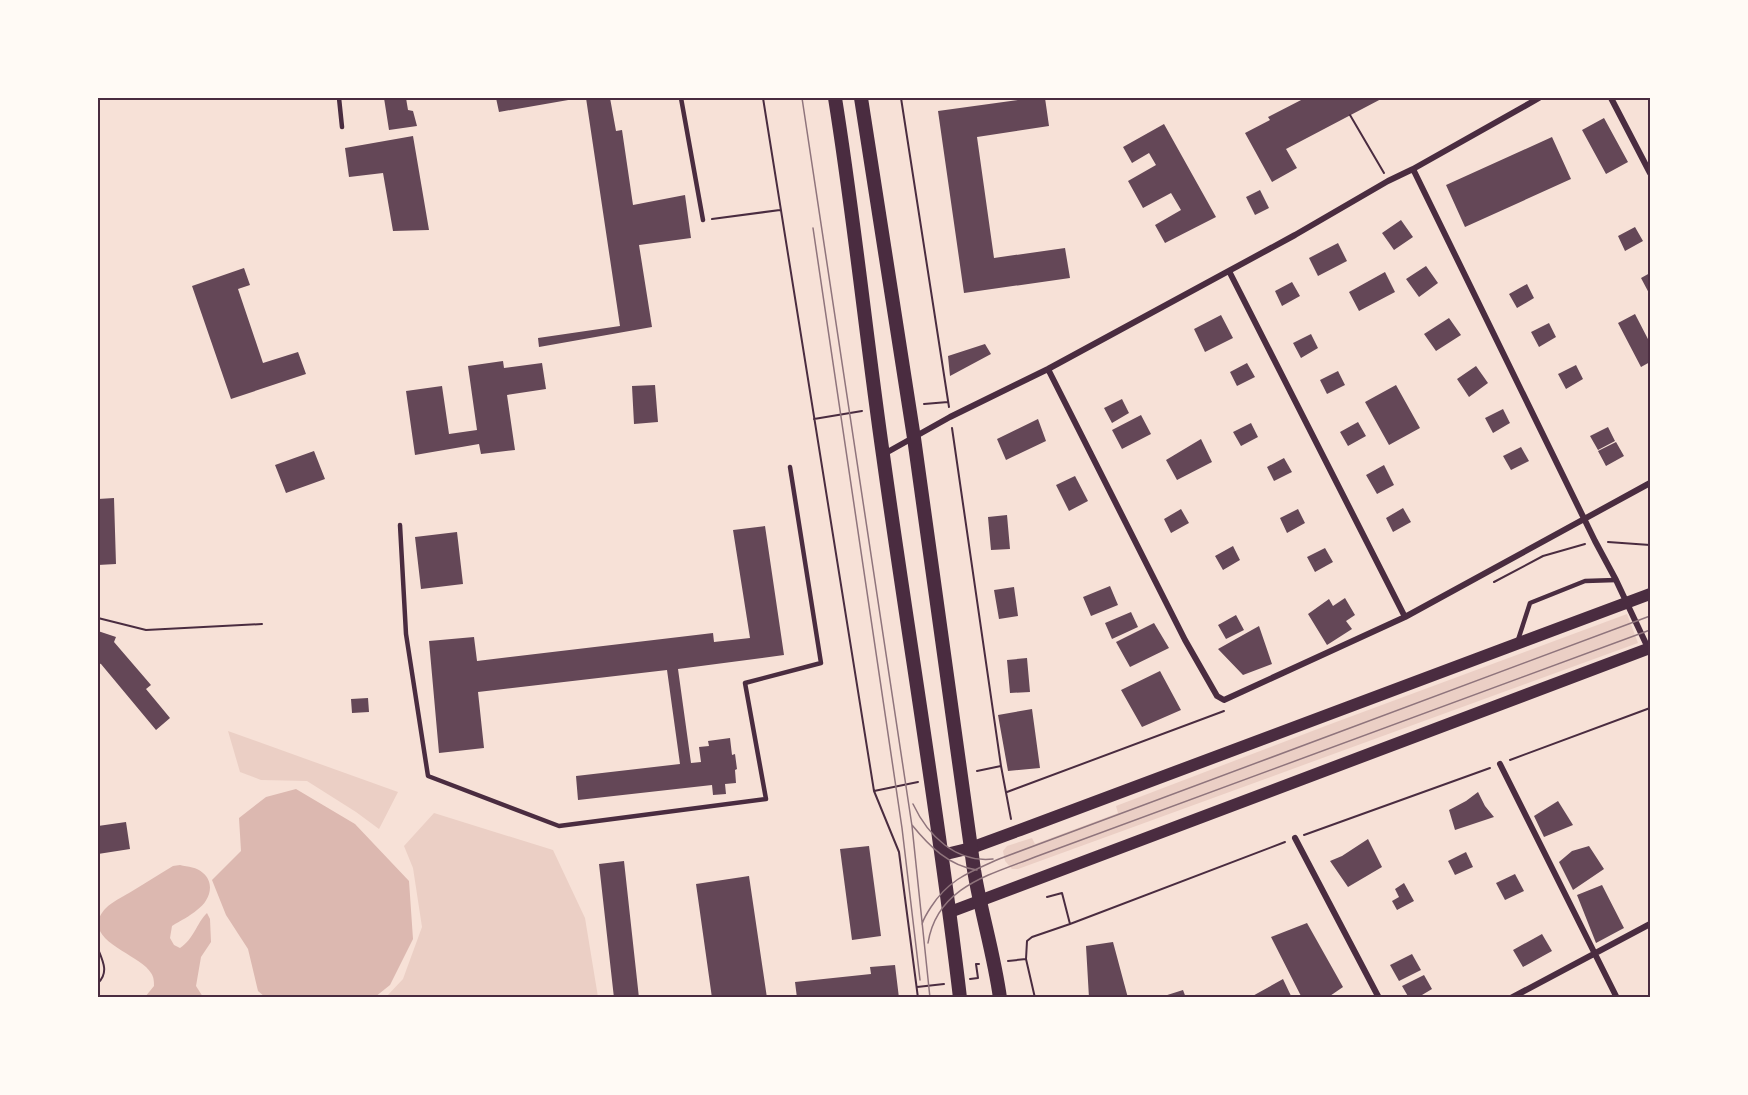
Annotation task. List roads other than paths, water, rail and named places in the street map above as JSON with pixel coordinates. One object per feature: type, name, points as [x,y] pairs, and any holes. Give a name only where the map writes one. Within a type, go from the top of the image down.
[{"type":"main road","points":[[835,98],[848,180],[883,454],[950,912],[960,998]]},
{"type":"main road","points":[[861,98],[914,438],[979,902],[1000,998]]},
{"type":"main road","points":[[942,855],[971,848],[1650,594]]},
{"type":"main road","points":[[950,912],[1649,648]]},
{"type":"street","points":[[883,454],[950,417],[1048,369],[1229,271],[1388,180],[1413,169],[1539,98]]},
{"type":"street","points":[[1611,98],[1650,172]]},
{"type":"street","points":[[1413,169],[1649,648]]},
{"type":"street","points":[[1229,271],[1406,617]]},
{"type":"street","points":[[1048,369],[1185,640],[1217,696],[1224,700],[1406,617],[1650,483]]},
{"type":"street","points":[[1500,764],[1617,998]]},
{"type":"street","points":[[1295,838],[1379,998]]},
{"type":"street","points":[[1511,998],[1650,924]]},
{"type":"lane","points":[[339,98],[342,128]]},
{"type":"lane","points":[[681,98],[703,220]]},
{"type":"lane","points":[[400,525],[406,634],[428,776],[559,826],[766,800],[745,683],[821,663],[790,467]]},
{"type":"lane","points":[[1517,643],[1530,603],[1585,581],[1616,580]]},
{"type":"tram line","points":[[802,98],[912,826],[930,998]]},
{"type":"tram line","points":[[813,228],[902,828],[920,980]]},
{"type":"tram line","points":[[922,924],[938,897],[953,883],[999,859],[1650,616]]},
{"type":"tram line","points":[[928,943],[933,924],[942,908],[954,896],[983,877],[1650,630]]},
{"type":"tram line","points":[[913,804],[935,837],[955,852],[967,857],[993,859]]},
{"type":"tram line","points":[[912,825],[940,854],[957,864],[977,870]]}]
